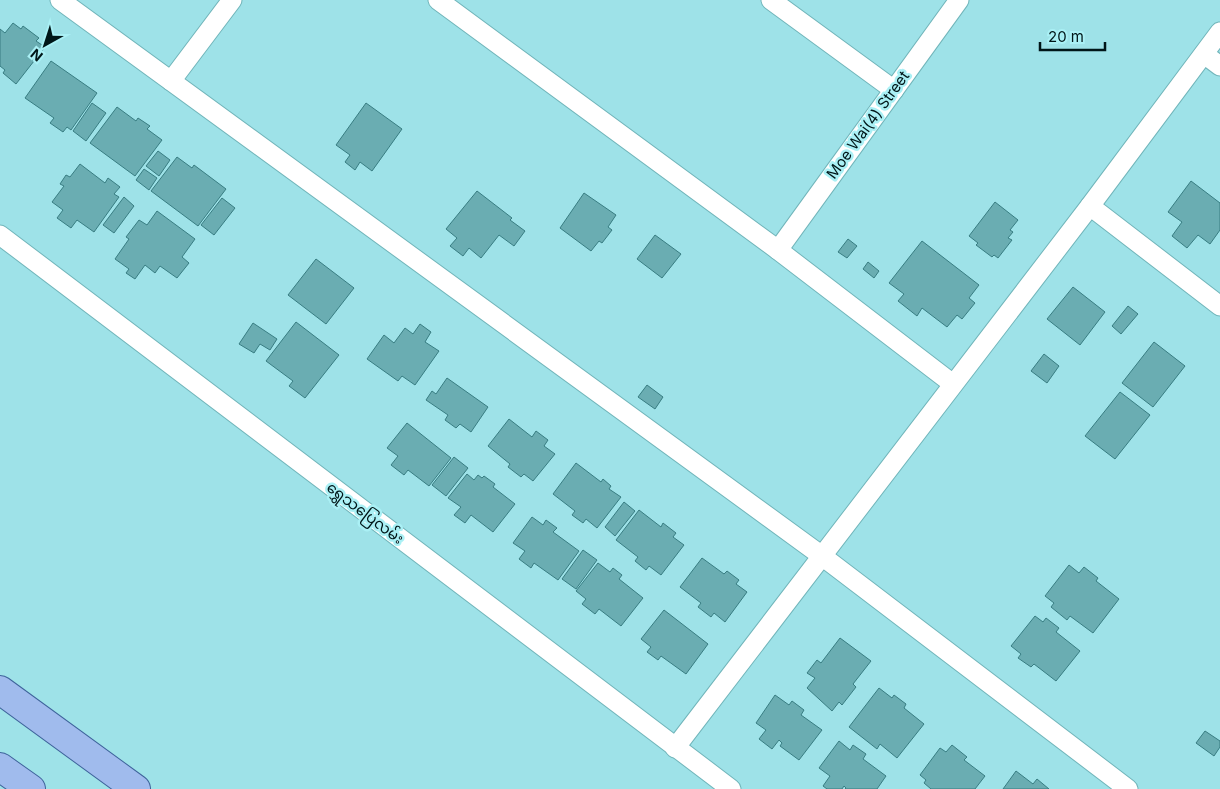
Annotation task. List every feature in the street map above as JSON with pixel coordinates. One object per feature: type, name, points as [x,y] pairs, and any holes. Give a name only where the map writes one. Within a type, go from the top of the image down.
[{"type":"main road","points":[[0,690],[136,789]]},
{"type":"main road","points":[[0,767],[31,789]]},
{"type":"street","points":[[60,0],[822,556],[1128,789]]},
{"type":"street","points":[[172,81],[232,0]]},
{"type":"street","points":[[438,0],[778,250],[953,384]]},
{"type":"street","points":[[771,0],[894,90]]},
{"type":"street","name":"Moe Wai(4) Street","points":[[778,250],[959,0]]},
{"type":"street","points":[[675,748],[1090,206],[1220,32]]},
{"type":"street","points":[[1204,54],[1220,66]]},
{"type":"street","points":[[1090,206],[1220,306]]},
{"type":"street","name":"ရွှေသပြေလမ်း","points":[[0,236],[731,789]]},
{"type":"building","points":[[13,23],[21,29],[23,26],[39,38],[36,41],[45,47],[16,84],[3,73],[5,70],[0,66],[0,29],[5,33]]},
{"type":"building","points":[[51,61],[97,93],[71,130],[67,127],[63,132],[50,123],[54,118],[25,98]]},
{"type":"building","points":[[92,103],[106,113],[86,141],[73,131]]},
{"type":"building","points":[[366,103],[402,129],[372,171],[360,162],[355,170],[345,162],[350,155],[336,145]]},
{"type":"building","points":[[117,107],[136,121],[138,118],[150,126],[147,129],[162,140],[135,176],[90,143]]},
{"type":"building","points":[[158,151],[170,160],[159,176],[146,166]]},
{"type":"building","points":[[177,157],[192,168],[194,165],[226,189],[198,226],[151,191]]},
{"type":"building","points":[[80,164],[105,183],[108,178],[120,187],[114,194],[119,197],[94,232],[77,220],[71,228],[57,218],[63,210],[52,202],[64,186],[60,184],[66,175],[70,177]]},
{"type":"building","points":[[144,169],[157,178],[149,190],[136,180]]},
{"type":"building","points":[[1191,181],[1220,203],[1220,230],[1210,244],[1198,235],[1187,248],[1172,236],[1182,222],[1168,212]]},
{"type":"building","points":[[477,191],[512,218],[510,220],[525,231],[514,246],[499,235],[481,258],[469,248],[463,256],[450,246],[457,238],[446,229]]},
{"type":"building","points":[[584,193],[616,215],[608,227],[612,230],[602,243],[599,241],[591,251],[560,228]]},
{"type":"building","points":[[124,197],[134,206],[114,233],[103,225]]},
{"type":"building","points":[[222,198],[235,208],[214,235],[201,225]]},
{"type":"building","points":[[995,202],[1018,220],[1010,230],[1013,232],[1008,238],[1012,240],[998,258],[994,255],[992,257],[976,245],[978,243],[969,236]]},
{"type":"building","points":[[157,211],[195,239],[182,257],[189,263],[177,278],[160,266],[155,273],[145,265],[135,279],[126,273],[129,269],[115,259],[129,239],[126,237],[139,220],[147,225]]},
{"type":"building","points":[[655,235],[681,254],[662,278],[637,259]]},
{"type":"building","points":[[848,239],[857,246],[847,258],[838,252]]},
{"type":"building","points":[[922,241],[979,285],[969,298],[975,303],[962,319],[957,315],[947,327],[922,308],[917,316],[898,301],[904,294],[889,283]]},
{"type":"building","points":[[316,259],[354,288],[326,324],[288,295]]},
{"type":"building","points":[[868,262],[879,271],[874,278],[863,269]]},
{"type":"building","points":[[1073,287],[1105,312],[1080,345],[1047,319]]},
{"type":"building","points":[[1128,306],[1138,314],[1121,334],[1112,326]]},
{"type":"building","points":[[296,322],[339,355],[305,398],[289,386],[293,381],[266,361]]},
{"type":"building","points":[[253,323],[277,339],[270,350],[260,344],[254,353],[239,344]]},
{"type":"building","points":[[420,324],[431,332],[425,342],[439,351],[415,385],[402,376],[398,381],[367,359],[384,335],[394,343],[405,328],[413,334]]},
{"type":"building","points":[[1154,342],[1185,366],[1153,407],[1122,383]]},
{"type":"building","points":[[1044,354],[1059,366],[1047,383],[1031,371]]},
{"type":"building","points":[[447,378],[488,407],[471,432],[460,424],[456,428],[445,420],[448,415],[426,400],[432,391],[436,394]]},
{"type":"building","points":[[647,385],[663,397],[655,409],[638,397]]},
{"type":"building","points":[[1120,392],[1150,415],[1115,459],[1085,436]]},
{"type":"building","points":[[509,419],[532,437],[536,431],[548,440],[544,446],[555,454],[533,481],[524,474],[521,477],[508,467],[510,464],[488,446]]},
{"type":"building","points":[[407,423],[451,458],[429,486],[408,470],[404,475],[391,465],[398,456],[387,448]]},
{"type":"building","points":[[454,457],[468,468],[446,496],[432,485]]},
{"type":"building","points":[[576,463],[601,482],[603,479],[611,486],[609,489],[621,497],[597,528],[586,519],[583,523],[572,515],[575,511],[553,494]]},
{"type":"building","points":[[467,474],[474,480],[478,475],[482,478],[484,476],[495,484],[493,487],[515,504],[493,532],[471,515],[465,523],[454,515],[461,507],[448,498]]},
{"type":"building","points":[[624,502],[635,511],[615,536],[605,527]]},
{"type":"building","points":[[639,510],[661,527],[663,523],[676,533],[673,537],[684,545],[661,575],[649,566],[646,570],[635,561],[638,557],[616,540]]},
{"type":"building","points":[[532,517],[543,525],[546,520],[557,528],[553,532],[579,551],[558,580],[534,563],[531,568],[519,559],[525,551],[513,543]]},
{"type":"building","points":[[583,550],[597,560],[576,589],[562,579]]},
{"type":"building","points":[[702,558],[724,574],[727,571],[739,580],[736,584],[747,592],[725,622],[714,613],[711,617],[698,607],[701,603],[680,587]]},
{"type":"building","points":[[598,563],[610,572],[613,568],[622,575],[619,579],[643,598],[621,626],[599,609],[595,614],[582,604],[586,599],[576,591]]},
{"type":"building","points":[[1069,565],[1079,573],[1084,567],[1098,578],[1096,581],[1119,599],[1093,633],[1070,616],[1067,620],[1051,607],[1054,603],[1045,596]]},
{"type":"building","points":[[664,610],[708,644],[686,674],[661,656],[658,660],[647,652],[651,647],[641,639]]},
{"type":"building","points":[[1035,616],[1043,622],[1046,618],[1059,628],[1056,632],[1080,651],[1056,681],[1034,664],[1031,667],[1018,658],[1021,654],[1011,646]]},
{"type":"building","points":[[840,638],[871,661],[853,684],[856,687],[842,705],[839,702],[832,711],[807,688],[815,678],[807,673],[817,660],[821,663]]},
{"type":"building","points":[[879,688],[892,698],[894,695],[906,704],[904,708],[924,724],[897,758],[880,744],[877,749],[849,727]]},
{"type":"building","points":[[775,695],[789,705],[792,701],[804,710],[801,715],[822,730],[799,760],[780,746],[782,743],[779,740],[772,749],[759,739],[766,730],[756,723]]},
{"type":"building","points":[[1205,731],[1220,741],[1220,747],[1214,756],[1196,743]]},
{"type":"building","points":[[839,741],[850,750],[853,745],[866,754],[863,759],[886,776],[877,789],[845,789],[844,786],[842,789],[827,789],[823,786],[830,776],[819,768]]},
{"type":"building","points":[[952,745],[967,757],[964,760],[985,776],[975,789],[931,789],[924,783],[926,780],[920,775],[940,748],[946,752]]},
{"type":"building","points":[[1016,771],[1033,784],[1037,779],[1049,789],[1003,789]]}]
